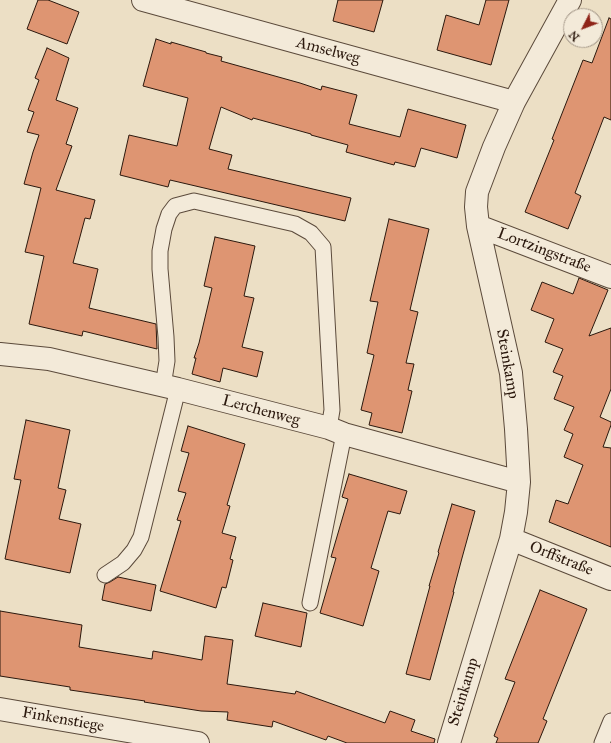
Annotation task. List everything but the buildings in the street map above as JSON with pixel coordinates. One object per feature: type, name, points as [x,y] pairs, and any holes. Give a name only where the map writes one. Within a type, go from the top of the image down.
[{"type":"street","name":"Amselweg","points":[[143,0],[514,102]]},
{"type":"street","name":"Steinkamp","points":[[449,743],[511,539],[519,482],[516,429],[510,373],[478,226],[476,207],[477,192],[494,147],[514,102],[570,0]]},
{"type":"street","name":"Lortzingstraße","points":[[478,226],[611,277]]},
{"type":"street","name":"Lerchenweg","points":[[0,354],[49,359],[171,387],[337,431],[519,482]]},
{"type":"street","name":"Orffstraße","points":[[511,539],[611,579]]},
{"type":"street","name":"Finkenstiege","points":[[0,709],[198,743]]},
{"type":"lane","points":[[105,575],[123,563],[134,550],[141,537],[171,387],[167,361],[160,251],[164,229],[169,214],[175,206],[194,201],[295,224],[311,233],[323,247],[332,410],[337,431],[310,603]]},
{"type":"lane","points":[[602,743],[611,721]]}]
